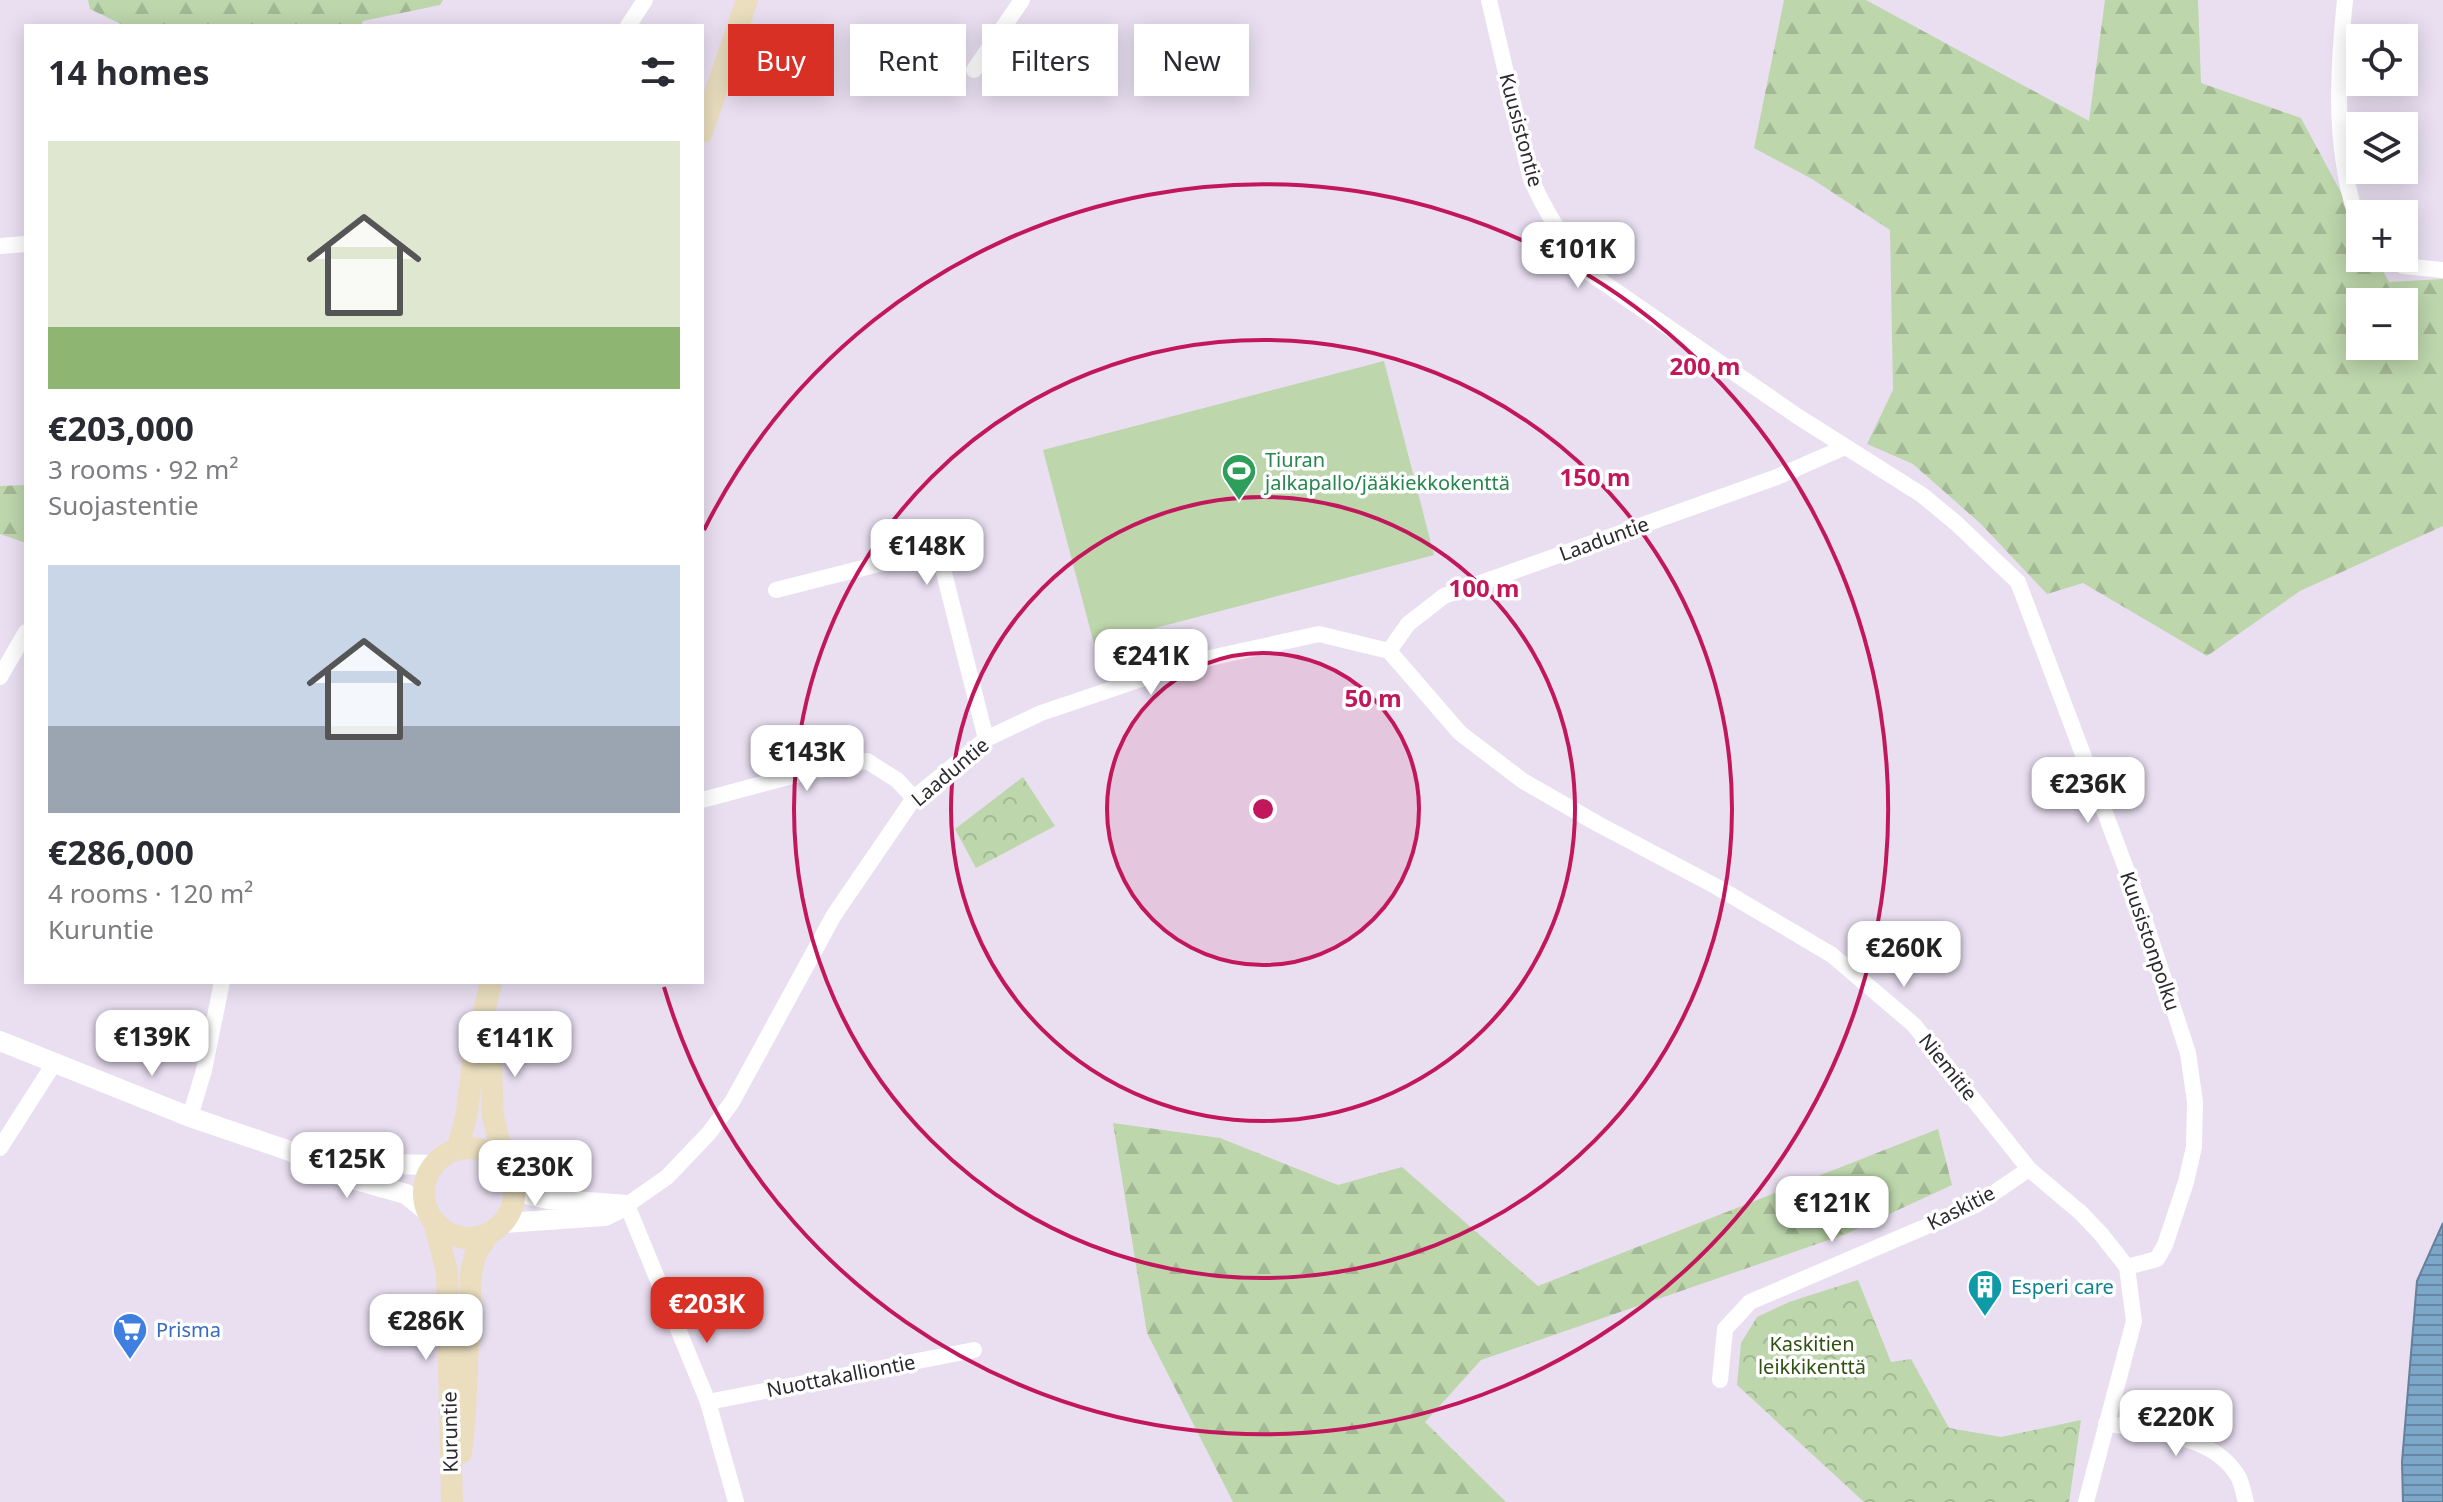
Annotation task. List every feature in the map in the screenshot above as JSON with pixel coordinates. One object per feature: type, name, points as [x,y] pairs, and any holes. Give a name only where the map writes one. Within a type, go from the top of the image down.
[{"type":"main road","points":[[704,126],[747,0]]},
{"type":"main road","points":[[458,1149],[467,1112],[474,1054],[490,991]]},
{"type":"main road","points":[[490,991],[493,1116],[507,1170],[513,1201],[495,1228],[474,1237],[458,1237],[445,1231],[431,1217],[424,1189],[433,1165],[445,1155],[458,1149],[483,1150],[507,1170]]},
{"type":"main road","name":"Kuruntie","points":[[431,1217],[447,1272],[454,1502]]},
{"type":"main road","name":"Kuruntie","points":[[454,1502],[465,1413],[471,1273],[475,1255],[495,1228]]},
{"type":"street","points":[[629,24],[645,0]]},
{"type":"street","points":[[974,70],[1022,0]]},
{"type":"street","name":"Kuusistontie","points":[[1489,0],[1530,176],[1541,202],[1565,242],[1591,274],[1845,447]]},
{"type":"street","points":[[2345,0],[2339,53],[2338,120],[2344,167],[2353,200]]},
{"type":"street","points":[[0,246],[24,244]]},
{"type":"street","points":[[2418,268],[2443,270]]},
{"type":"street","name":"Laaduntie","points":[[495,1228],[605,1216],[627,1205],[667,1177],[709,1133],[732,1102],[834,915],[914,798],[986,739],[1041,713],[1192,662],[1319,634],[1389,651],[1408,624],[1444,596],[1777,477],[1845,447]]},
{"type":"street","name":"Kuusistonpolku","points":[[1845,447],[1922,495],[2018,582],[2139,903],[2188,1053],[2195,1102],[2194,1147],[2165,1245],[2157,1259],[2127,1267]]},
{"type":"street","points":[[776,590],[938,549],[986,739]]},
{"type":"street","points":[[0,677],[24,635]]},
{"type":"street","name":"Niemitie","points":[[1389,651],[1460,733],[1523,781],[1717,887],[1832,955],[1914,1025],[2029,1169],[2081,1213],[2127,1267]]},
{"type":"street","points":[[704,799],[800,774],[867,761],[897,780],[914,798]]},
{"type":"street","points":[[190,1117],[204,1070],[222,984]]},
{"type":"street","points":[[0,1041],[190,1117],[290,1151],[338,1175],[406,1194],[431,1217]]},
{"type":"street","points":[[0,1148],[55,1062]]},
{"type":"street","points":[[290,1151],[389,1164],[433,1165]]},
{"type":"street","name":"Kaskitie","points":[[1720,1380],[1725,1329],[1750,1302],[1976,1205],[2029,1169]]},
{"type":"street","points":[[507,1170],[529,1195],[627,1205],[708,1402],[736,1502]]},
{"type":"street","points":[[2086,1502],[2134,1321],[2127,1267]]},
{"type":"street","name":"Nuottakalliontie","points":[[708,1402],[974,1350]]},
{"type":"street","points":[[2106,1423],[2200,1443],[2223,1458],[2239,1479],[2246,1502]]},
{"type":"green space","points":[[88,0],[443,0],[440,5],[363,21],[362,24],[121,24],[90,9]]},
{"type":"green space","points":[[1784,0],[1866,0],[2089,121],[2105,0],[2198,0],[2201,83],[2301,118],[2346,202],[2346,272],[2384,272],[2389,282],[2443,279],[2443,526],[2300,591],[2207,656],[2083,583],[2047,594],[1981,524],[1913,464],[1867,444],[1893,390],[1890,230],[1812,179],[1754,148]]},
{"type":"green space","name":"Tiuran jalkapallo/jääkiekkokenttä","points":[[1384,361],[1434,555],[1094,644],[1043,450]]},
{"type":"green space","points":[[24,485],[24,542],[0,534],[0,486]]},
{"type":"green space","points":[[1023,777],[1055,826],[976,868],[955,829]]},
{"type":"green space","points":[[1113,1123],[1220,1138],[1338,1185],[1402,1167],[1538,1286],[1938,1129],[1952,1185],[1846,1234],[1481,1360],[1425,1422],[1506,1502],[1233,1502],[1147,1333]]},
{"type":"green space","name":"Kaskitien leikkikenttä","points":[[1858,1280],[1891,1362],[1911,1359],[1949,1428],[2001,1437],[2081,1420],[2069,1502],[1864,1502],[1737,1385],[1741,1343],[1757,1317],[1789,1302]]},
{"type":"water","points":[[2443,1223],[2443,1502],[2403,1502],[2402,1462],[2417,1281]]},
{"type":"place","name":"Tiuran jalkapallo/jääkiekkokenttä","points":[[1239,502]]},
{"type":"place","name":"Esperi care","points":[[1985,1318]]},
{"type":"place","name":"Prisma","points":[[130,1361]]}]
